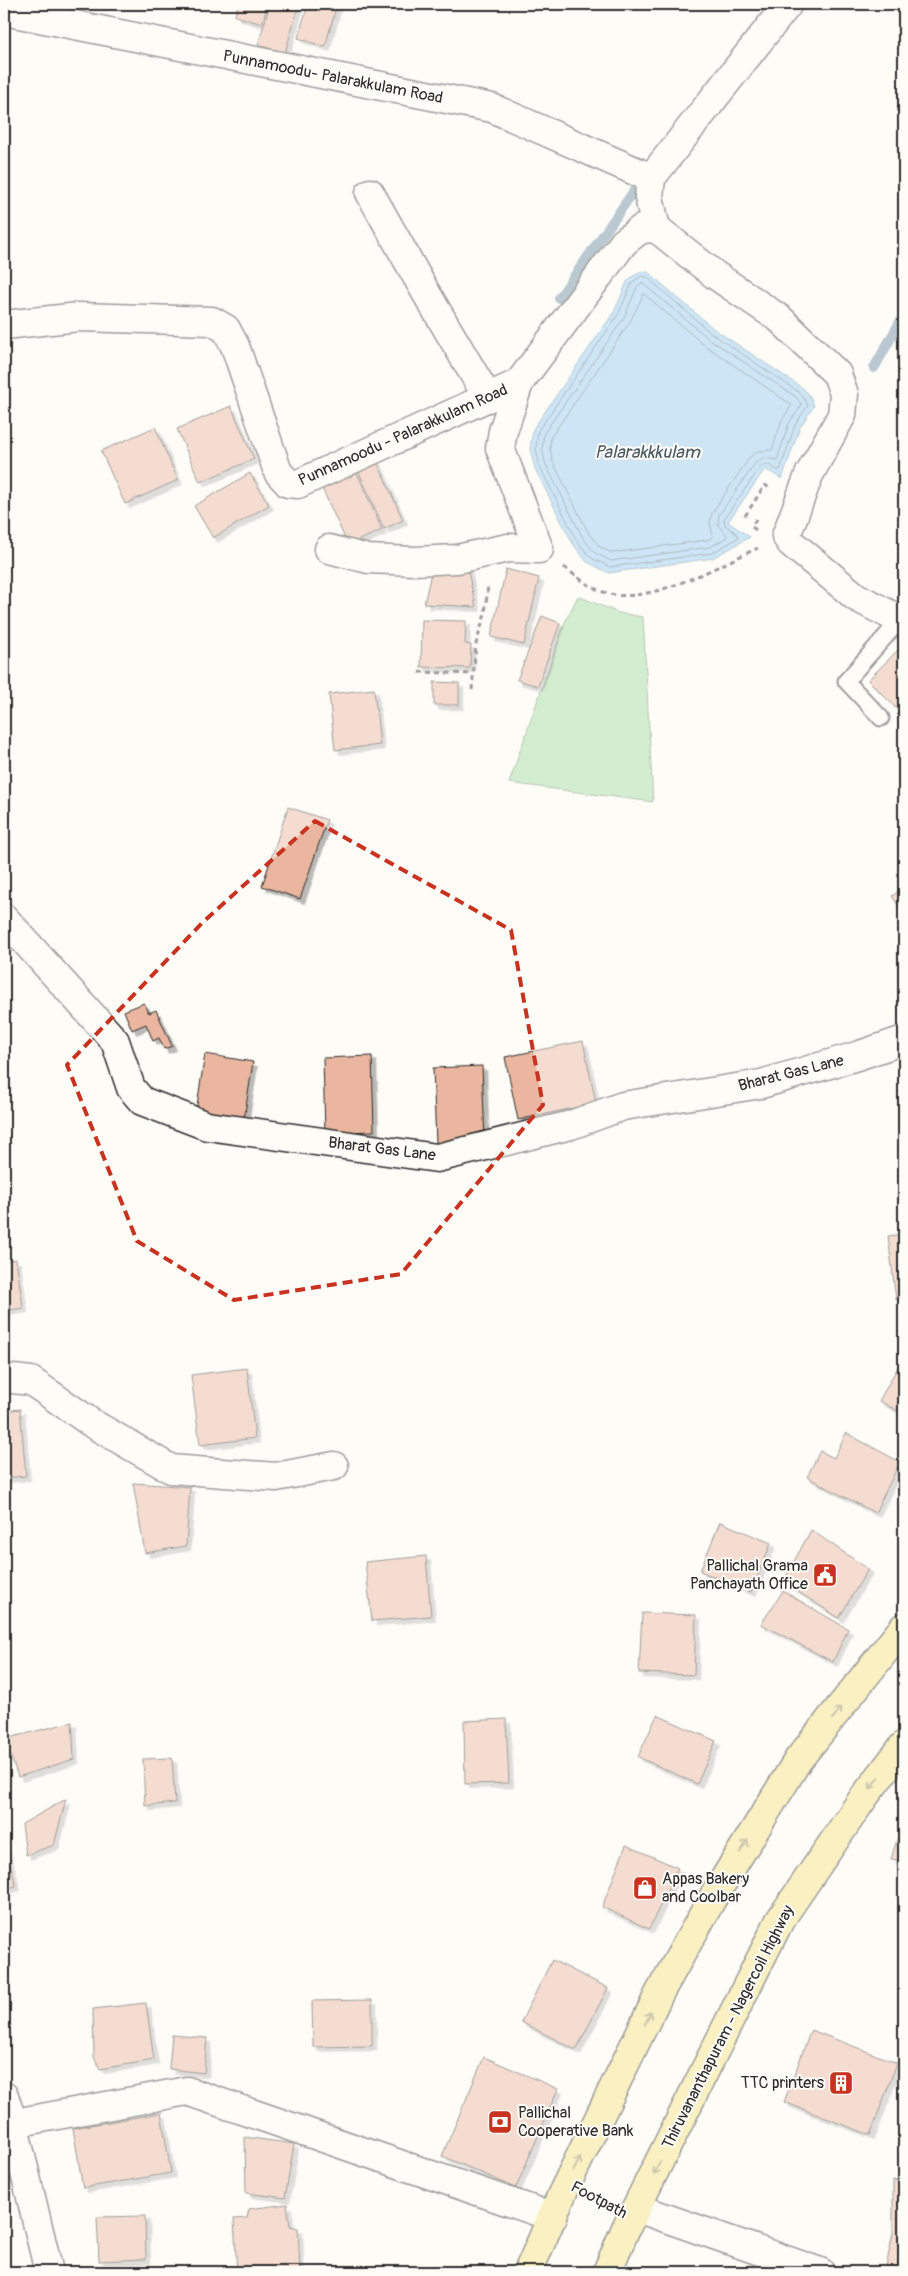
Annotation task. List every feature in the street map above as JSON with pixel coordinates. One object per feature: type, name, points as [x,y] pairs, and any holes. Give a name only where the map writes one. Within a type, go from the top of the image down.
[{"type":"main road","points":[[528,2272],[660,1992],[716,1891],[798,1760],[904,1627]]},
{"type":"main road","name":"Thiruvananthapuram - Nagercoil Highway","points":[[606,2272],[780,1920],[858,1804],[904,1745]]},
{"type":"street","points":[[788,4],[650,178],[649,197],[656,228],[715,275],[780,319],[837,374],[844,394],[842,415],[809,475],[786,536],[791,544],[856,596],[902,621]]},
{"type":"street","name":"Punnamoodu- Palarakkulam Road","points":[[4,11],[492,108],[650,178]]},
{"type":"street","points":[[370,193],[488,398]]},
{"type":"street","points":[[329,549],[368,559],[414,562],[457,559],[508,548],[539,549],[500,448],[503,431],[519,384],[624,242],[641,229],[656,228]]},
{"type":"street","name":"Punnamoodu - Palarakkulam Road","points":[[4,326],[79,316],[212,322],[226,329],[235,346],[278,472],[288,483],[298,484],[519,384]]},
{"type":"street","points":[[508,548],[529,524]]},
{"type":"street","name":"Bharat Gas Lane","points":[[4,918],[115,1040],[131,1088],[142,1101],[207,1126],[437,1158],[571,1125],[623,1106],[762,1084],[904,1040]]},
{"type":"street","points":[[4,1378],[31,1380],[93,1424],[171,1469],[276,1477],[334,1466]]},
{"type":"street","points":[[8,2124],[187,2091],[553,2217]]},
{"type":"street","points":[[4,2096],[8,2124],[49,2272]]},
{"type":"street","points":[[637,2208],[820,2272]]},
{"type":"lane","points":[[881,718],[846,681],[902,621]]},
{"type":"path","points":[[745,516],[765,485],[773,490]]},
{"type":"path","points":[[539,549],[589,585],[609,594],[627,596],[669,587],[786,536]]},
{"type":"path","points":[[472,690],[476,644],[485,614],[491,563],[495,556],[508,548]]},
{"type":"path","points":[[418,672],[473,674]]},
{"type":"highlighted area","points":[[315,821],[511,930],[543,1105],[401,1274],[234,1300],[137,1241],[67,1065],[202,923]]},
{"type":"green space","points":[[578,596],[619,613],[643,617],[653,802],[509,783],[564,624]]},
{"type":"water","name":"Palarakkkulam","points":[[641,271],[648,272],[714,329],[804,389],[814,406],[800,427],[782,479],[765,469],[728,522],[750,537],[713,558],[609,573],[587,562],[573,544],[535,469],[530,449],[533,429],[614,312],[628,280]]},
{"type":"building","points":[[238,4],[268,4],[262,24],[235,16]]},
{"type":"building","points":[[270,4],[299,4],[285,53],[258,45]]},
{"type":"building","points":[[308,4],[337,4],[325,47],[298,38]]},
{"type":"building","points":[[231,406],[254,459],[200,482],[177,429]]},
{"type":"building","points":[[155,427],[178,480],[125,504],[101,451]]},
{"type":"building","points":[[377,461],[403,520],[384,529],[358,470]]},
{"type":"building","points":[[356,470],[382,530],[348,545],[321,486]]},
{"type":"building","points":[[250,473],[269,505],[213,538],[194,506]]},
{"type":"building","points":[[466,563],[476,607],[424,604],[433,564]]},
{"type":"building","points":[[506,569],[539,578],[524,645],[491,637]]},
{"type":"building","points":[[542,616],[560,623],[538,686],[517,680]]},
{"type":"building","points":[[422,620],[466,621],[465,644],[471,645],[470,668],[421,667]]},
{"type":"building","points":[[904,644],[904,705],[899,711],[868,680]]},
{"type":"building","points":[[434,682],[459,683],[459,705],[434,705]]},
{"type":"building","points":[[374,689],[380,745],[335,750],[329,694]]},
{"type":"building","points":[[288,807],[327,820],[300,899],[262,886]]},
{"type":"building","points":[[904,887],[904,914],[892,896]]},
{"type":"building","points":[[144,1003],[149,1013],[156,1010],[172,1046],[164,1049],[159,1038],[153,1041],[146,1024],[132,1030],[124,1011]]},
{"type":"building","points":[[583,1041],[596,1103],[518,1120],[505,1057]]},
{"type":"building","points":[[205,1054],[253,1062],[243,1126],[195,1118]]},
{"type":"building","points":[[372,1056],[374,1131],[325,1133],[323,1058]]},
{"type":"building","points":[[482,1066],[485,1141],[436,1143],[433,1068]]},
{"type":"building","points":[[904,1234],[904,1299],[896,1300],[888,1236]]},
{"type":"building","points":[[16,1259],[23,1308],[4,1311],[4,1261]]},
{"type":"building","points":[[904,1356],[904,1409],[902,1413],[879,1401]]},
{"type":"building","points":[[247,1368],[255,1438],[200,1445],[191,1375]]},
{"type":"building","points":[[20,1409],[26,1476],[4,1478],[4,1411]]},
{"type":"building","points":[[846,1433],[900,1462],[875,1513],[807,1477],[820,1451],[834,1458]]},
{"type":"building","points":[[133,1483],[190,1487],[186,1546],[145,1553]]},
{"type":"building","points":[[720,1522],[771,1543],[751,1592],[700,1571]]},
{"type":"building","name":"Pallichal Grama Panchayath Office","points":[[811,1530],[868,1569],[839,1618],[783,1582]]},
{"type":"building","points":[[426,1556],[431,1616],[372,1621],[365,1562]]},
{"type":"building","points":[[783,1591],[848,1629],[833,1662],[761,1624]]},
{"type":"building","points":[[642,1613],[696,1615],[694,1675],[639,1673]]},
{"type":"building","points":[[657,1715],[716,1741],[697,1784],[638,1757]]},
{"type":"building","points":[[506,1719],[509,1783],[465,1784],[464,1721]]},
{"type":"building","points":[[72,1722],[74,1759],[18,1777],[5,1739]]},
{"type":"building","points":[[172,1758],[175,1803],[145,1806],[143,1759]]},
{"type":"building","points":[[66,1799],[54,1845],[26,1855],[22,1824]]},
{"type":"building","points":[[904,1817],[904,1861],[891,1859]]},
{"type":"building","points":[[4,1842],[16,1886],[4,1889]]},
{"type":"building","points":[[626,1845],[678,1868],[649,1929],[602,1907]]},
{"type":"building","points":[[552,1960],[608,1988],[576,2050],[521,2022]]},
{"type":"building","points":[[372,2000],[372,2046],[313,2047],[312,2001]]},
{"type":"building","points":[[146,2003],[154,2060],[100,2069],[94,2057],[93,2009]]},
{"type":"building","name":"TTC printers","points":[[811,2030],[897,2063],[870,2135],[784,2102]]},
{"type":"building","points":[[172,2035],[207,2038],[204,2073],[169,2069]]},
{"type":"building","name":"Pallichal Cooperative Bank","points":[[484,2057],[558,2089],[516,2188],[442,2156]]},
{"type":"building","points":[[161,2113],[171,2173],[83,2188],[73,2128]]},
{"type":"building","points":[[245,2137],[294,2144],[285,2198],[246,2193]]},
{"type":"building","points":[[893,2180],[904,2182],[904,2272],[885,2272],[893,2233]]},
{"type":"building","points":[[287,2204],[290,2226],[298,2228],[300,2272],[237,2272],[234,2219],[247,2218],[249,2209]]},
{"type":"building","points":[[145,2216],[146,2259],[99,2261],[97,2217]]},
{"type":"waterway","points":[[559,298],[643,178]]},
{"type":"waterway","points":[[874,368],[904,315]]},
{"type":"place","name":"Pallichal Grama Panchayath Office","points":[[825,1575]]},
{"type":"place","name":"Appas Bakery and Coolbar","points":[[645,1888]]},
{"type":"place","name":"TTC printers","points":[[841,2083]]},
{"type":"place","name":"Pallichal Cooperative Bank","points":[[500,2122]]}]
